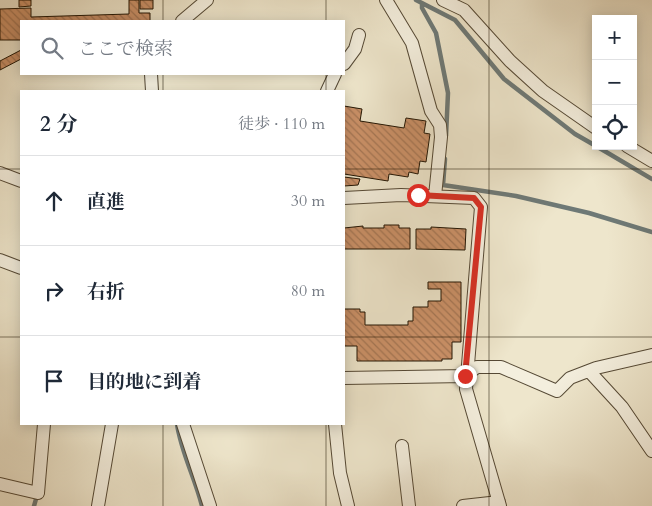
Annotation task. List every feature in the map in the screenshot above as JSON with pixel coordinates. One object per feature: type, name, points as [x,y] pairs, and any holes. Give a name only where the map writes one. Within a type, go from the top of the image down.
[{"type":"street","points":[[183,20],[207,0]]},
{"type":"street","points":[[386,0],[412,43],[431,111],[440,125],[441,137],[435,196]]},
{"type":"street","points":[[443,0],[464,10],[510,61],[543,91],[592,125]]},
{"type":"street","points":[[345,63],[355,49],[359,35]]},
{"type":"street","points":[[151,75],[152,90]]},
{"type":"street","points":[[327,90],[335,75]]},
{"type":"street","points":[[634,150],[652,161]]},
{"type":"street","points":[[0,173],[20,180]]},
{"type":"street","points":[[345,198],[401,195],[474,198],[481,207],[465,376],[466,389],[500,504],[464,506]]},
{"type":"street","points":[[0,260],[20,268]]},
{"type":"street","points":[[345,378],[465,376],[477,367],[501,367],[557,392],[570,378],[589,371],[652,355]]},
{"type":"street","points":[[589,371],[622,407],[652,452]]},
{"type":"street","points":[[0,484],[38,492],[44,425]]},
{"type":"street","points":[[98,506],[112,425]]},
{"type":"street","points":[[183,425],[210,506]]},
{"type":"street","points":[[335,425],[340,473],[348,506]]},
{"type":"street","points":[[402,446],[409,506]]},
{"type":"building","points":[[19,0],[31,0],[31,6],[19,7]]},
{"type":"building","points":[[129,0],[139,0],[139,13],[150,13],[150,20],[20,20],[20,40],[0,40],[0,9],[31,8],[31,17],[129,14]]},
{"type":"building","points":[[140,0],[153,0],[153,9],[140,9]]},
{"type":"building","points":[[20,51],[20,60],[0,70],[0,61]]},
{"type":"building","points":[[345,106],[362,109],[360,121],[404,128],[406,118],[426,121],[424,133],[430,134],[426,162],[420,161],[418,174],[409,172],[408,177],[389,174],[388,181],[345,174]]},
{"type":"building","points":[[345,177],[360,179],[358,185],[345,186]]},
{"type":"building","points":[[384,225],[399,225],[399,228],[410,228],[410,249],[345,249],[345,228],[363,226],[363,228],[384,228]]},
{"type":"building","points":[[431,227],[466,229],[465,250],[416,249],[416,229],[431,229]]},
{"type":"building","points":[[428,282],[461,282],[461,342],[452,342],[452,359],[442,359],[442,361],[357,361],[357,346],[345,346],[345,309],[360,309],[360,312],[365,312],[365,325],[408,325],[408,321],[413,321],[413,307],[428,307],[428,301],[441,301],[441,289],[428,289]]},
{"type":"waterway","points":[[416,0],[455,20],[504,79],[575,134],[592,144]]},
{"type":"waterway","points":[[422,3],[422,8],[436,33],[448,93],[446,136]]},
{"type":"waterway","points":[[603,150],[652,179]]},
{"type":"waterway","points":[[445,159],[443,185],[516,196],[589,213],[652,232]]},
{"type":"waterway","points":[[177,425],[202,506]]},
{"type":"waterway","points":[[34,506],[36,499]]},
{"type":"route","points":[[418,195],[474,198],[481,207],[465,376]]}]
